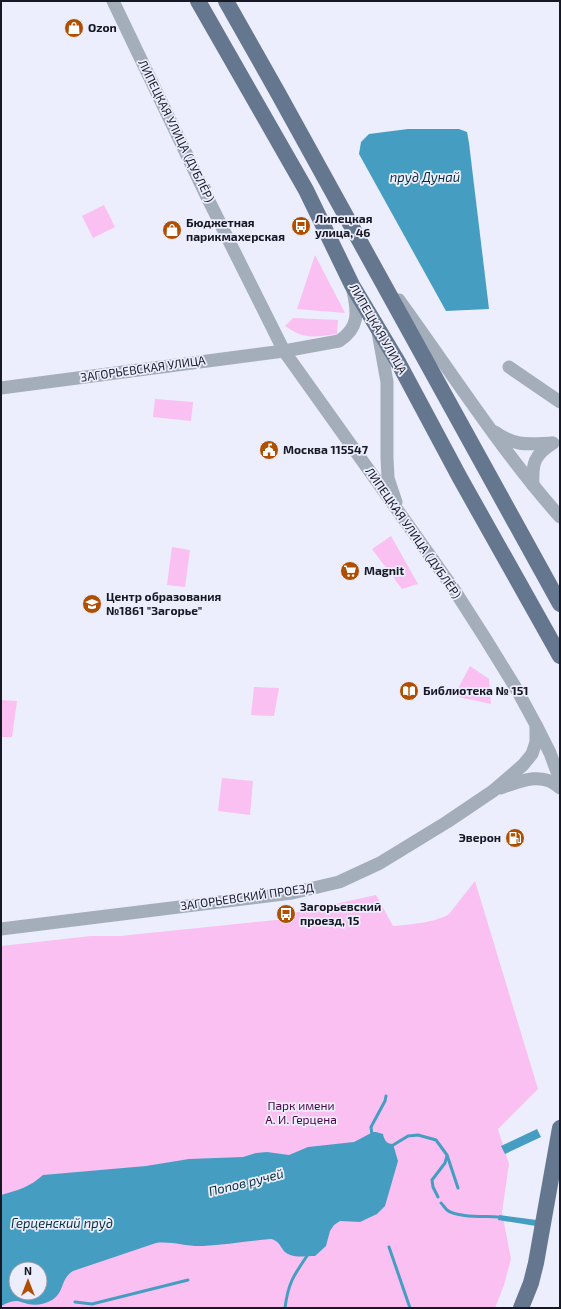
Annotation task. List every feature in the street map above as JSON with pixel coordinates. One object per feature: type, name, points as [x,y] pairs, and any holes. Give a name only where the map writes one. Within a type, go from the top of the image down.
[{"type":"main road","name":"ЛИПЕЦКАЯ УЛИЦА","points":[[198,1],[306,190],[352,285],[398,362],[460,478],[560,656]]},
{"type":"main road","points":[[226,1],[560,604]]},
{"type":"main road","points":[[522,1308],[536,1263],[560,1128]]},
{"type":"street","name":"ЛИПЕЦКАЯ УЛИЦА (ДУБЛЁР)","points":[[113,1],[218,220],[284,351],[453,588],[517,690],[550,753],[560,780]]},
{"type":"street","points":[[371,261],[490,429],[533,485],[560,517]]},
{"type":"street","name":"ЗАГОРЬЕВСКАЯ УЛИЦА","points":[[1,388],[284,351],[339,341],[346,337],[354,327],[357,316],[352,285]]},
{"type":"street","points":[[377,326],[387,382],[388,478],[397,503],[412,530]]},
{"type":"street","points":[[509,367],[560,402]]},
{"type":"street","points":[[490,429],[505,439],[518,444],[556,441]]},
{"type":"street","points":[[533,485],[532,473],[534,462],[541,450],[556,441]]},
{"type":"street","points":[[493,791],[523,765],[532,754],[536,742],[536,725]]},
{"type":"street","points":[[493,791],[525,779],[538,778],[556,784],[560,788]]},
{"type":"street","name":"ЗАГОРЬЕВСКИЙ ПРОЕЗД","points":[[1,929],[292,893],[339,882],[380,863],[447,822],[493,791]]},
{"type":"green space","points":[[104,205],[115,227],[93,238],[82,216]]},
{"type":"green space","points":[[315,255],[345,313],[297,309]]},
{"type":"green space","points":[[293,318],[338,320],[337,334],[310,336],[298,334],[285,326]]},
{"type":"green space","points":[[155,399],[193,402],[191,421],[153,417]]},
{"type":"green space","points":[[391,536],[418,584],[402,589],[372,549]]},
{"type":"green space","points":[[172,547],[190,550],[185,587],[167,585]]},
{"type":"green space","points":[[470,666],[489,679],[491,704],[454,696]]},
{"type":"green space","points":[[254,687],[279,688],[274,716],[251,715]]},
{"type":"green space","points":[[1,700],[17,701],[12,737],[1,737]]},
{"type":"green space","points":[[222,778],[253,781],[250,815],[218,811]]},
{"type":"green space","name":"Парк имени А. И. Герцена","points":[[475,881],[538,1089],[498,1129],[509,1164],[502,1212],[511,1259],[504,1285],[495,1308],[1,1308],[1,946],[91,936],[120,936],[276,920],[294,917],[294,913],[376,895],[393,926],[414,924],[444,917],[449,914]]},
{"type":"water","name":"пруд Дунай","points":[[408,129],[459,129],[467,132],[489,309],[446,311],[359,154],[361,142],[369,134]]},
{"type":"water","points":[[537,1129],[541,1137],[505,1154],[501,1146]]},
{"type":"water","name":"Герценский пруд","points":[[373,1132],[376,1132],[383,1134],[387,1142],[393,1144],[398,1161],[385,1206],[377,1214],[360,1222],[340,1221],[334,1225],[330,1231],[326,1246],[315,1256],[291,1255],[285,1252],[275,1240],[271,1239],[203,1246],[156,1243],[73,1271],[66,1278],[56,1297],[46,1303],[34,1305],[19,1301],[48,1301],[48,1261],[8,1261],[8,1301],[14,1301],[1,1306],[1,1195],[18,1190],[43,1175],[146,1166],[189,1159],[243,1157],[256,1153],[267,1152],[289,1155],[308,1147],[354,1142]]},
{"type":"water","points":[[499,1215],[537,1220],[536,1226],[498,1220]]},
{"type":"waterway","points":[[372,1135],[371,1127],[385,1101],[386,1096]]},
{"type":"waterway","name":"Попов ручей","points":[[390,1147],[408,1136],[418,1135],[436,1140],[447,1155],[458,1188]]},
{"type":"waterway","points":[[438,1197],[433,1187],[432,1180],[445,1163],[447,1156]]},
{"type":"waterway","points":[[441,1203],[452,1213],[472,1216],[498,1217]]},
{"type":"waterway","points":[[389,1247],[410,1308]]},
{"type":"waterway","points":[[285,1308],[292,1280],[307,1256]]},
{"type":"waterway","points":[[75,1302],[92,1304],[188,1280]]},
{"type":"place","name":"Ozon","points":[[74,28]]},
{"type":"place","name":"Липецкая улица, 46","points":[[301,226]]},
{"type":"place","name":"Бюджетная парикмахерская","points":[[172,230]]},
{"type":"place","name":"Москва 115547","points":[[269,450]]},
{"type":"place","name":"Magnit","points":[[350,571]]},
{"type":"place","name":"Центр образования №1861 \"Загорье\"","points":[[92,604]]},
{"type":"place","name":"Библиотека № 151","points":[[409,691]]},
{"type":"place","name":"Эверон","points":[[515,838]]},
{"type":"place","name":"Загорьевский проезд, 15","points":[[286,914]]}]
